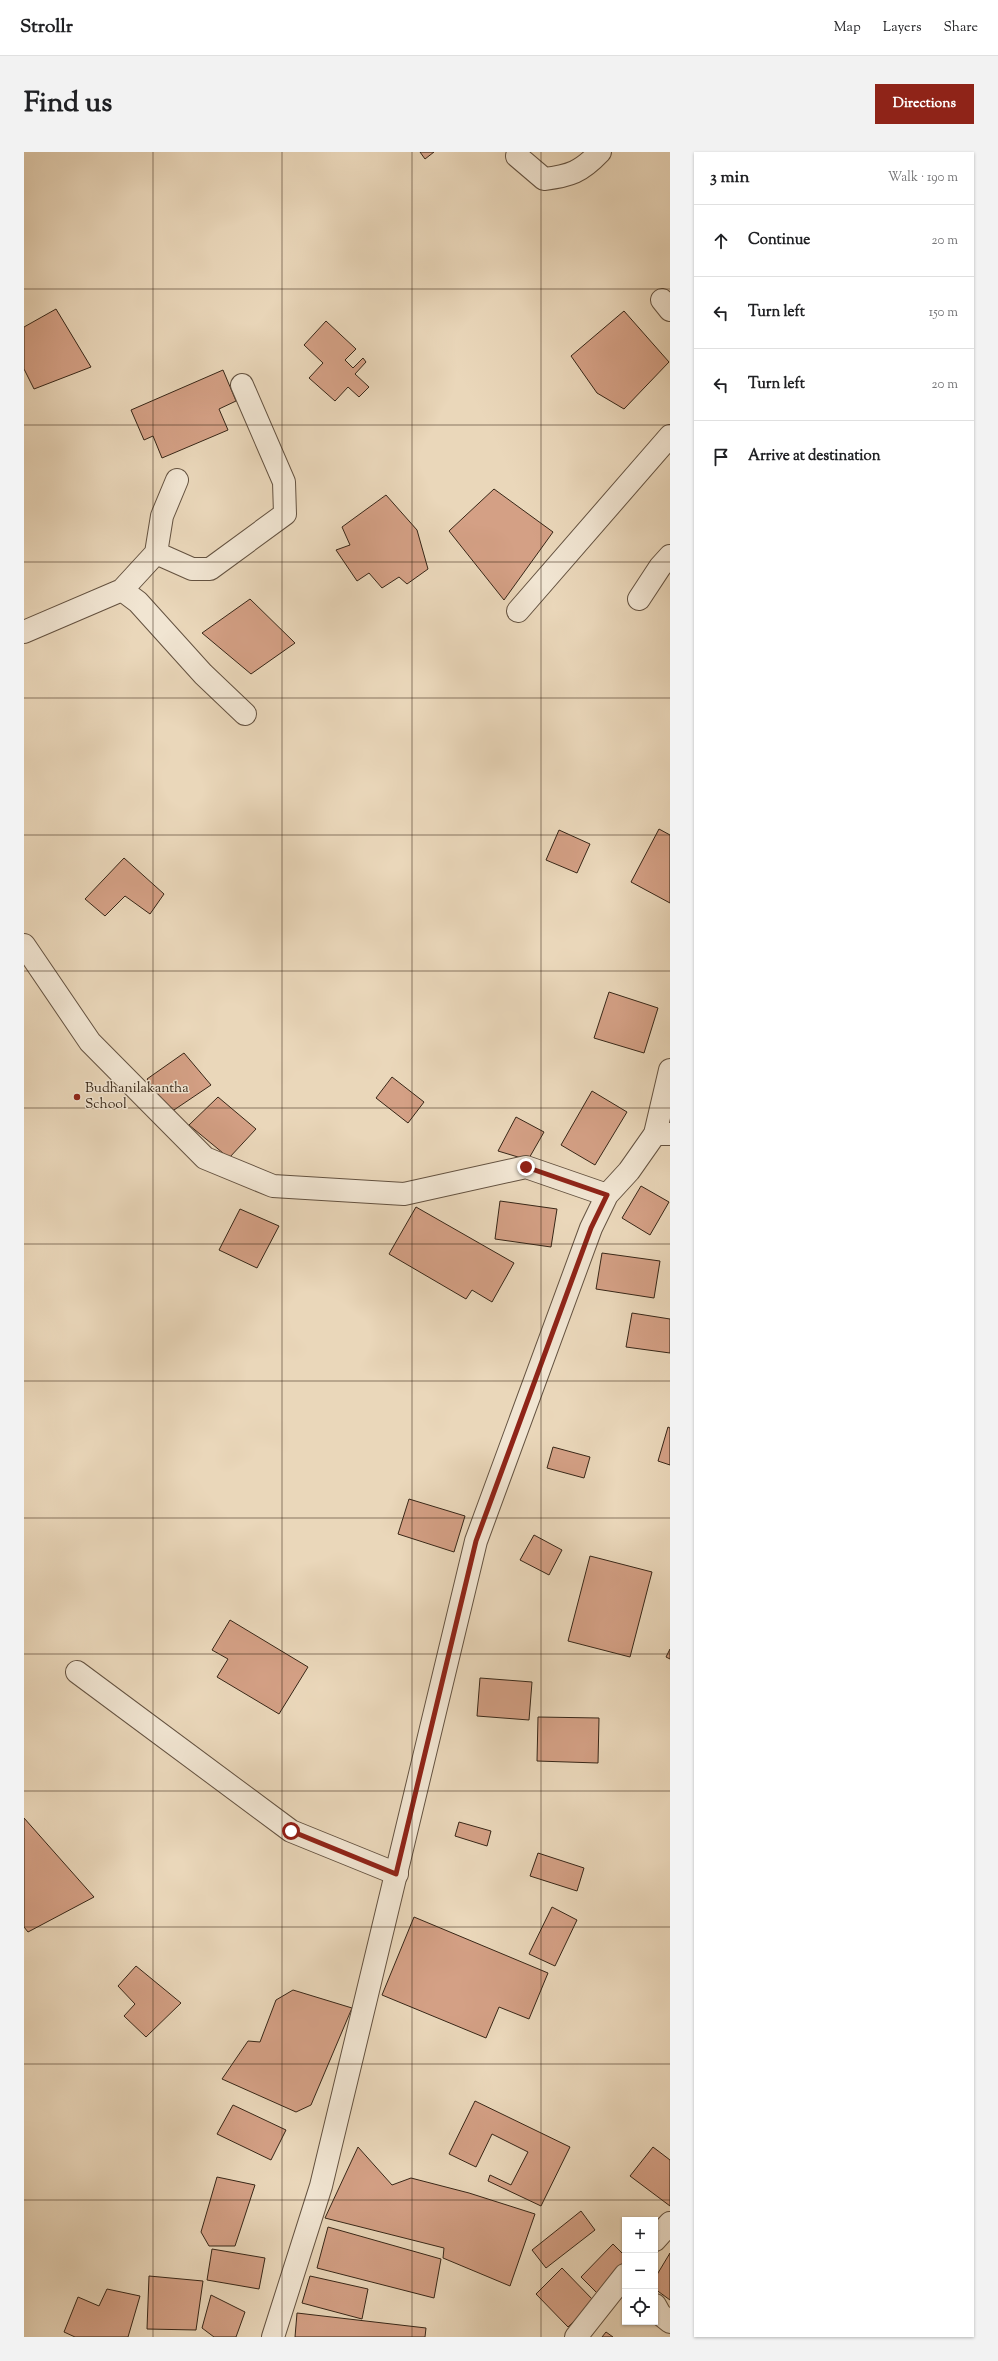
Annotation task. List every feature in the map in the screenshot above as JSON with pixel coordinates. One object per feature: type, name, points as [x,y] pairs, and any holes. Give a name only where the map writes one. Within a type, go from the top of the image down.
[{"type":"street","points":[[517,156],[544,179],[568,176],[590,162],[600,152]]},
{"type":"street","points":[[156,554],[192,569],[210,569],[285,514],[284,482],[242,385]]},
{"type":"street","points":[[518,611],[670,436]]},
{"type":"street","points":[[24,632],[122,590],[156,554],[162,516],[177,480]]},
{"type":"street","points":[[639,599],[660,567],[670,556]]},
{"type":"street","points":[[122,590],[138,602],[203,674],[245,714]]},
{"type":"street","points":[[24,944],[90,1042],[205,1158],[274,1186],[404,1194],[526,1167],[607,1195]]},
{"type":"street","points":[[274,2337],[322,2186],[476,1541],[591,1228],[607,1195],[662,1134],[670,1070]]},
{"type":"street","points":[[77,1672],[291,1831],[396,1874]]},
{"type":"street","points":[[658,2237],[670,2223]]},
{"type":"street","points":[[576,2337],[622,2279]]},
{"type":"street","points":[[658,2310],[670,2322]]},
{"type":"building","points":[[420,152],[434,152],[425,159]]},
{"type":"building","points":[[56,309],[91,367],[34,389],[24,369],[24,327]]},
{"type":"building","points":[[624,311],[669,362],[624,409],[597,393],[571,356]]},
{"type":"building","points":[[326,321],[356,349],[345,360],[353,368],[363,358],[366,362],[355,374],[369,387],[359,397],[348,387],[335,401],[309,378],[323,363],[304,345]]},
{"type":"building","points":[[223,370],[236,401],[219,409],[228,430],[162,458],[153,436],[144,440],[131,410]]},
{"type":"building","points":[[494,489],[553,532],[504,600],[449,531]]},
{"type":"building","points":[[386,495],[417,530],[428,569],[407,584],[399,577],[382,588],[369,573],[357,581],[336,550],[350,545],[342,527]]},
{"type":"building","points":[[250,599],[295,643],[251,674],[202,633]]},
{"type":"building","points":[[659,829],[670,835],[670,903],[631,882]]},
{"type":"building","points":[[559,830],[590,844],[577,873],[546,860]]},
{"type":"building","points":[[124,858],[164,894],[150,914],[125,896],[105,916],[85,899]]},
{"type":"building","points":[[609,992],[658,1008],[644,1053],[594,1038]]},
{"type":"building","points":[[184,1053],[211,1085],[171,1112],[147,1079]]},
{"type":"building","points":[[392,1077],[424,1102],[408,1123],[376,1098]]},
{"type":"building","points":[[592,1091],[627,1112],[595,1165],[561,1145]]},
{"type":"building","points":[[218,1097],[256,1129],[229,1158],[189,1125]]},
{"type":"building","points":[[516,1117],[544,1132],[528,1160],[498,1151]]},
{"type":"building","points":[[641,1186],[669,1202],[650,1235],[622,1218]]},
{"type":"building","points":[[500,1201],[557,1209],[551,1247],[495,1239]]},
{"type":"building","points":[[416,1207],[514,1263],[492,1302],[472,1290],[466,1299],[389,1254]]},
{"type":"building","points":[[240,1209],[279,1226],[257,1268],[219,1250]]},
{"type":"building","points":[[602,1253],[660,1261],[654,1298],[596,1289]]},
{"type":"building","points":[[632,1313],[670,1319],[670,1353],[626,1347]]},
{"type":"building","points":[[668,1427],[670,1428],[670,1465],[658,1461]]},
{"type":"building","points":[[553,1447],[590,1457],[584,1478],[547,1468]]},
{"type":"building","points":[[409,1499],[465,1516],[454,1552],[398,1534]]},
{"type":"building","points":[[534,1535],[562,1550],[549,1575],[520,1560]]},
{"type":"building","points":[[590,1556],[652,1572],[630,1657],[568,1641]]},
{"type":"building","points":[[230,1620],[308,1667],[279,1714],[217,1677],[228,1659],[212,1650]]},
{"type":"building","points":[[670,1649],[670,1659],[666,1657]]},
{"type":"building","points":[[480,1678],[532,1682],[529,1720],[477,1716]]},
{"type":"building","points":[[538,1717],[599,1718],[598,1763],[537,1761]]},
{"type":"building","points":[[24,1818],[94,1897],[28,1932],[24,1927]]},
{"type":"building","points":[[459,1822],[491,1831],[487,1846],[455,1836]]},
{"type":"building","points":[[538,1853],[584,1868],[577,1891],[530,1876]]},
{"type":"building","points":[[552,1907],[577,1920],[555,1966],[529,1954]]},
{"type":"building","points":[[414,1917],[548,1973],[529,2019],[499,2007],[486,2038],[382,1995]]},
{"type":"building","points":[[136,1966],[181,2003],[146,2037],[124,2016],[135,2004],[118,1986]]},
{"type":"building","points":[[293,1990],[352,2008],[311,2105],[296,2112],[222,2079],[248,2041],[260,2042],[276,2000]]},
{"type":"building","points":[[475,2101],[570,2147],[541,2206],[488,2181],[490,2175],[511,2185],[528,2152],[492,2134],[476,2167],[449,2154]]},
{"type":"building","points":[[233,2105],[286,2130],[271,2160],[217,2134]]},
{"type":"building","points":[[358,2147],[392,2185],[411,2178],[469,2193],[535,2214],[510,2286],[443,2258],[444,2248],[325,2218]]},
{"type":"building","points":[[653,2147],[670,2160],[670,2206],[630,2176]]},
{"type":"building","points":[[217,2177],[255,2185],[235,2246],[209,2246],[201,2232]]},
{"type":"building","points":[[581,2211],[595,2230],[546,2268],[532,2250]]},
{"type":"building","points":[[328,2227],[441,2259],[434,2298],[317,2268]]},
{"type":"building","points":[[613,2244],[622,2253],[622,2273],[600,2296],[581,2277]]},
{"type":"building","points":[[212,2249],[265,2258],[259,2289],[207,2280]]},
{"type":"building","points":[[670,2253],[670,2300],[658,2291],[658,2273]]},
{"type":"building","points":[[562,2268],[594,2301],[568,2327],[536,2294]]},
{"type":"building","points":[[149,2276],[203,2281],[196,2330],[147,2329]]},
{"type":"building","points":[[310,2276],[368,2289],[362,2319],[302,2303]]},
{"type":"building","points":[[107,2289],[140,2296],[128,2337],[75,2337],[64,2332],[78,2297],[99,2306]]},
{"type":"building","points":[[211,2295],[245,2312],[236,2337],[214,2337],[202,2328]]},
{"type":"building","points":[[297,2313],[426,2328],[425,2337],[295,2337]]},
{"type":"building","points":[[606,2332],[613,2337],[602,2337]]},
{"type":"place","name":"Budhanilakantha School","points":[[77,1097]]},
{"type":"route","points":[[291,1831],[396,1874],[476,1541],[591,1228],[607,1195],[526,1167]]}]
